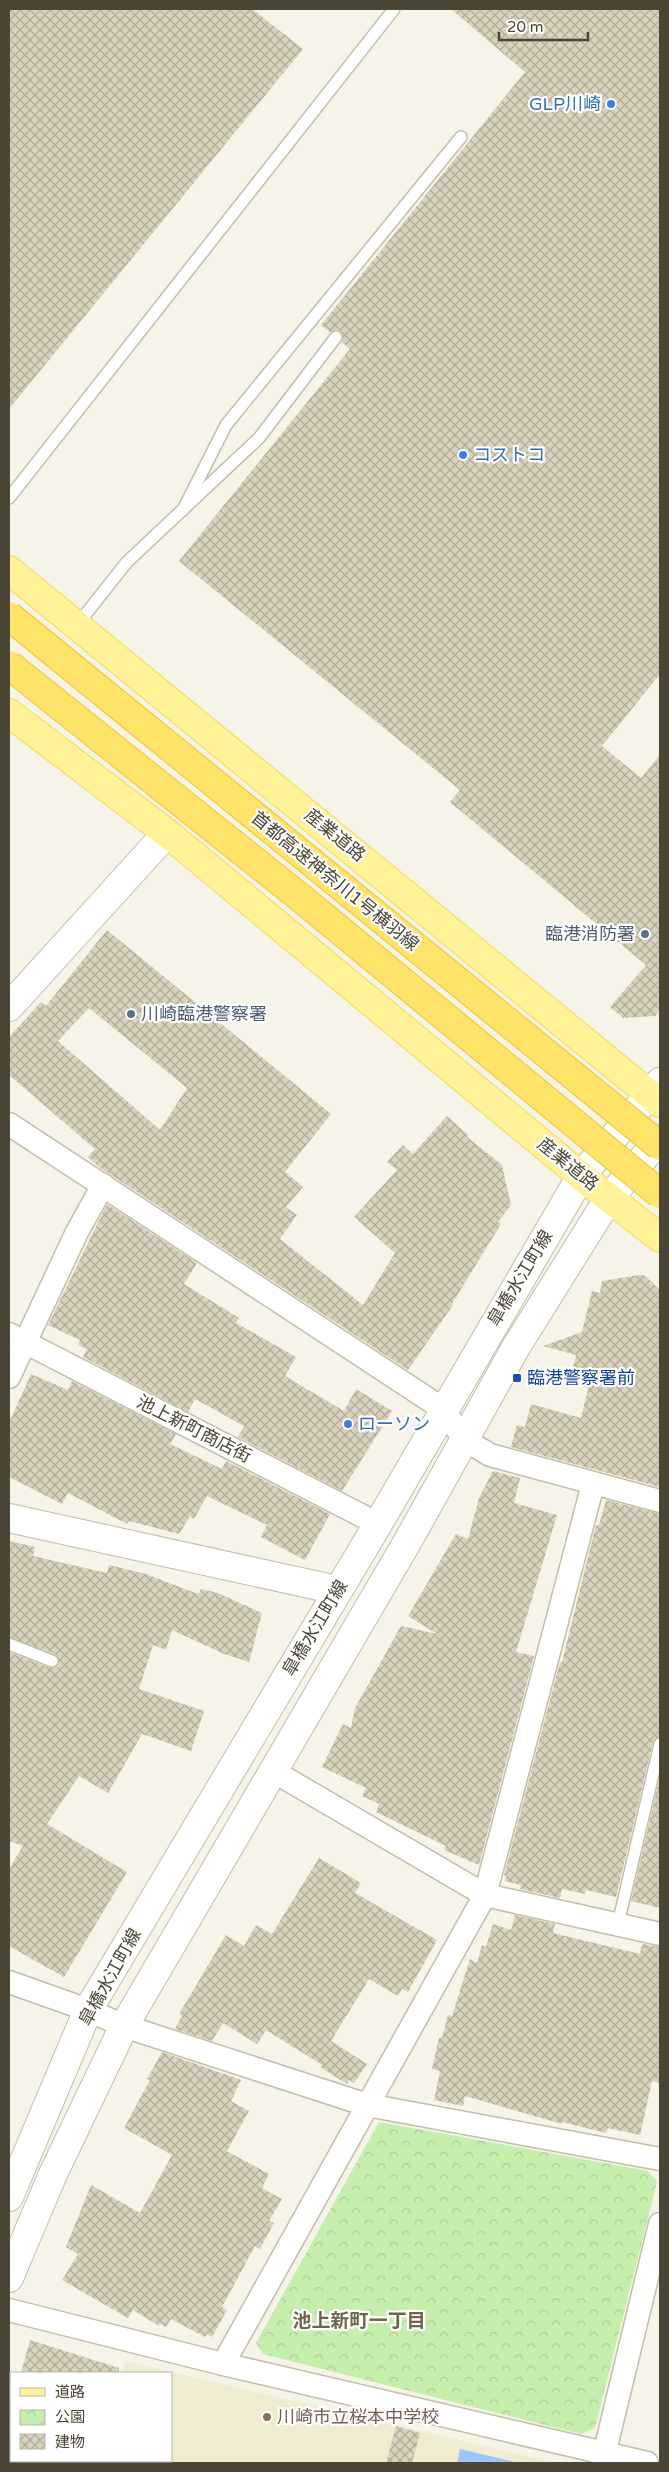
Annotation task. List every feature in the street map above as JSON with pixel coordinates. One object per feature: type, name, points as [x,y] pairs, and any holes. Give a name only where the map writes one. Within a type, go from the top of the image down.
[{"type":"highway","name":"首都高速神奈川1号横羽線","points":[[9,616],[660,1146]]},
{"type":"highway","name":"首都高速神奈川1号横羽線","points":[[9,665],[302,899],[660,1194]]},
{"type":"main road","name":"産業道路","points":[[9,570],[657,1093]]},
{"type":"main road","name":"産業道路","points":[[9,713],[167,833],[581,1176],[660,1238]]},
{"type":"street","points":[[9,1007],[167,833]]},
{"type":"street","name":"皐橋水江町線","points":[[9,2197],[88,2010],[378,1524],[443,1409],[581,1176],[657,1093]]},
{"type":"street","points":[[9,1124],[443,1409],[464,1439],[490,1455],[660,1501]]},
{"type":"street","name":"皐橋水江町線","points":[[9,2278],[53,2174],[124,2026],[273,1771],[516,1347],[609,1198],[660,1139]]},
{"type":"street","points":[[9,1377],[17,1338],[103,1186]]},
{"type":"street","name":"池上新町商店街","points":[[17,1338],[378,1524]]},
{"type":"street","points":[[223,2364],[485,1894],[594,1484]]},
{"type":"street","points":[[9,1518],[337,1590]]},
{"type":"street","points":[[273,1771],[485,1894],[660,1934]]},
{"type":"street","points":[[9,1982],[88,2010],[124,2026],[367,2105],[660,2159]]},
{"type":"street","points":[[603,2458],[660,2224]]},
{"type":"street","points":[[9,2310],[603,2458],[647,2463]]},
{"type":"lane","points":[[9,498],[394,9]]},
{"type":"lane","points":[[183,510],[226,425],[462,137]]},
{"type":"lane","points":[[77,625],[127,562],[260,438],[336,337]]},
{"type":"lane","points":[[9,1644],[52,1661]]},
{"type":"lane","points":[[618,1924],[660,1744]]},
{"type":"shaded area","name":"川崎市立桜本中学校","points":[[125,2361],[172,2372],[122,2372]]},
{"type":"shaded area","name":"川崎市立桜本中学校","points":[[172,2372],[557,2463],[101,2463],[172,2462]]},
{"type":"green space","points":[[379,2122],[648,2171],[657,2182],[595,2428],[581,2434],[263,2354],[256,2343]]},
{"type":"water","points":[[460,2449],[519,2463],[457,2463]]},
{"type":"building","points":[[9,9],[252,9],[303,49],[9,409]]},
{"type":"building","name":"コストコ","points":[[451,9],[660,9],[660,674],[602,746],[641,778],[660,755],[660,1009],[655,1016],[623,1018],[610,1007],[646,965],[450,802],[460,790],[179,561],[350,349],[342,342],[341,331],[330,332],[321,325],[525,72]]},
{"type":"building","points":[[107,930],[331,1114],[285,1172],[303,1187],[286,1207],[297,1215],[280,1239],[363,1305],[395,1253],[354,1217],[397,1170],[387,1162],[403,1145],[413,1154],[447,1116],[468,1135],[467,1137],[502,1165],[511,1205],[498,1222],[501,1224],[453,1305],[408,1370],[99,1167],[88,1157],[95,1149],[9,1075],[9,1037],[41,1002],[46,1006]],"holes":[[[89,1008],[187,1088],[160,1130],[58,1041]]]},
{"type":"building","points":[[107,1204],[197,1263],[184,1284],[239,1318],[236,1323],[296,1357],[285,1376],[344,1411],[356,1389],[392,1411],[342,1491],[238,1437],[244,1426],[195,1399],[188,1412],[83,1357],[87,1349],[78,1345],[80,1340],[48,1325]]},
{"type":"building","points":[[644,1275],[660,1290],[660,1487],[511,1447],[517,1425],[525,1427],[531,1404],[581,1418],[592,1373],[573,1368],[576,1355],[543,1346],[582,1332],[592,1291],[600,1293],[602,1281]]},
{"type":"building","points":[[31,1374],[68,1390],[72,1381],[176,1434],[170,1444],[222,1469],[226,1461],[330,1514],[305,1560],[261,1537],[267,1525],[207,1496],[194,1519],[190,1516],[179,1534],[129,1521],[127,1524],[68,1493],[62,1504],[9,1477],[9,1423]]},
{"type":"building","points":[[493,1471],[520,1478],[514,1503],[557,1515],[516,1652],[534,1656],[479,1865],[444,1850],[446,1846],[376,1812],[379,1804],[362,1796],[366,1788],[322,1767],[343,1724],[351,1728],[355,1708],[401,1626],[437,1634],[408,1616],[456,1534],[468,1539],[479,1498]]},
{"type":"building","points":[[606,1500],[660,1514],[660,1737],[653,1742],[616,1897],[586,1890],[585,1894],[562,1889],[560,1898],[520,1889],[521,1885],[505,1881],[506,1876],[504,1875],[560,1662],[562,1662],[596,1525],[599,1525]]},
{"type":"building","points":[[9,1541],[35,1547],[33,1556],[107,1573],[109,1565],[146,1574],[198,1594],[201,1589],[218,1593],[262,1613],[249,1662],[224,1654],[172,1630],[166,1650],[153,1645],[139,1689],[204,1711],[191,1751],[142,1734],[108,1793],[79,1776],[47,1824],[127,1872],[64,1977],[9,1946],[9,1869],[23,1846],[9,1841],[9,1652],[50,1668],[57,1667],[59,1660],[55,1654],[9,1637]]},
{"type":"building","points":[[660,1776],[660,1908],[631,1901]]},
{"type":"building","points":[[319,1858],[361,1883],[355,1893],[437,1940],[408,1992],[402,1989],[398,1996],[369,1979],[331,2041],[367,2064],[354,2083],[349,2080],[347,2084],[320,2067],[322,2065],[266,2030],[257,2044],[223,2023],[212,2041],[175,2029],[182,2016],[179,2014],[226,1935],[244,1946],[256,1925],[272,1934]]},
{"type":"building","points":[[515,1915],[555,1924],[553,1933],[640,1954],[642,1944],[660,1947],[660,2083],[652,2081],[640,2135],[608,2128],[606,2133],[562,2122],[562,2124],[465,2096],[463,2106],[434,2100],[440,2071],[432,2069],[439,2038],[442,2038],[448,2015],[452,2016],[470,1959],[477,1963],[482,1945],[486,1947],[493,1924],[511,1930]]},
{"type":"building","points":[[162,2052],[241,2080],[231,2101],[249,2111],[227,2151],[269,2174],[262,2188],[282,2199],[269,2221],[274,2223],[260,2249],[255,2246],[222,2307],[227,2310],[212,2337],[207,2334],[205,2337],[171,2319],[166,2327],[160,2324],[159,2326],[133,2310],[128,2318],[62,2280],[78,2254],[66,2247],[91,2185],[140,2213],[172,2155],[124,2128],[150,2080],[147,2079]]},
{"type":"building","points":[[30,2340],[119,2368],[119,2372],[21,2372]]},
{"type":"building","points":[[396,2426],[420,2433],[412,2463],[386,2463]]},
{"type":"place","name":"GLP川崎","points":[[611,104]]},
{"type":"place","name":"コストコ","points":[[463,455]]},
{"type":"place","name":"臨港消防署","points":[[645,934]]},
{"type":"place","name":"川崎臨港警察署","points":[[131,1014]]},
{"type":"place","name":"臨港警察署前","points":[[517,1378]]},
{"type":"place","name":"ローソン","points":[[348,1424]]},
{"type":"place","name":"川崎市立桜本中学校","points":[[267,2417]]},
{"type":"district","name":"池上新町一丁目","points":[[359,2320]]}]
